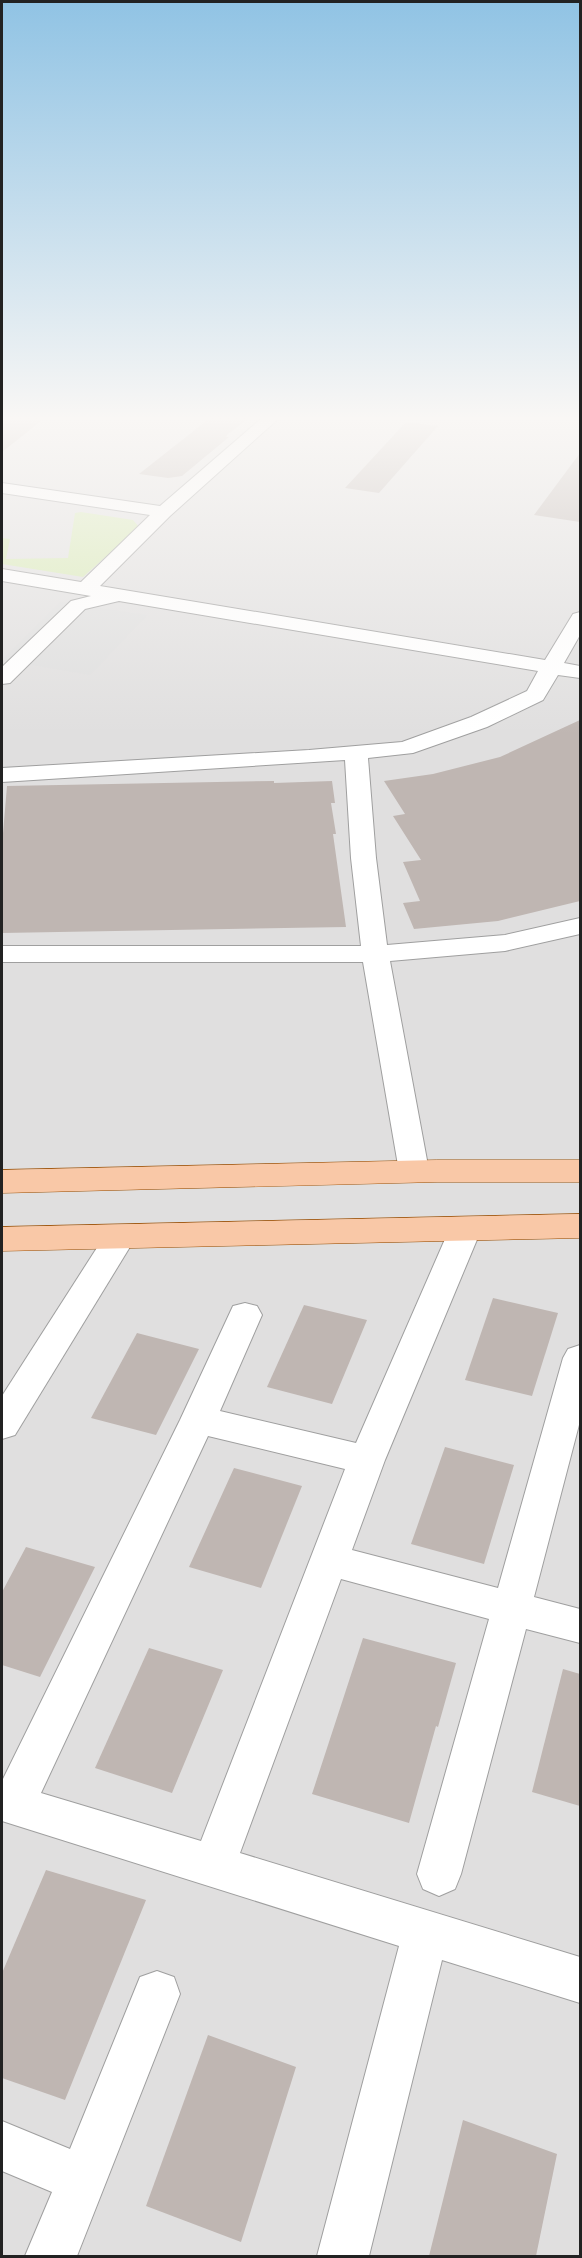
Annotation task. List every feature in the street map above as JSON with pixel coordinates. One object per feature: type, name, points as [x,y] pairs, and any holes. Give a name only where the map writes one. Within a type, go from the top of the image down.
[{"type":"main road","points":[[2,1182],[414,1171],[580,1171]]},
{"type":"main road","points":[[2,1239],[580,1226]]},
{"type":"street","points":[[85,589],[152,523]]},
{"type":"street","points":[[2,575],[580,672]]},
{"type":"street","points":[[2,678],[78,604],[121,595]]},
{"type":"street","points":[[2,775],[405,748],[479,722],[535,695],[580,618]]},
{"type":"street","points":[[356,753],[358,796],[384,1018],[414,1171]]},
{"type":"street","points":[[2,954],[376,954],[505,943],[580,926]]},
{"type":"street","points":[[213,1867],[367,1460],[465,1230]]},
{"type":"street","points":[[2,1425],[120,1237]]},
{"type":"street","points":[[245,1315],[198,1420],[7,1803],[580,1980]]},
{"type":"street","points":[[439,1874],[580,1358]]},
{"type":"street","points":[[198,1420],[367,1460]]},
{"type":"street","points":[[329,1560],[580,1626]]},
{"type":"street","points":[[343,2256],[426,1932]]},
{"type":"street","points":[[51,2256],[157,1994]]},
{"type":"street","points":[[2,2146],[82,2179]]},
{"type":"shaded area","points":[[2,523],[580,523],[580,2256],[2,2256]]},
{"type":"shaded area","points":[[60,602],[147,615],[90,675],[2,660]]},
{"type":"green space","points":[[73,523],[136,523],[139,527],[83,577],[2,564],[2,538],[10,539],[6,559],[68,558]]},
{"type":"building","points":[[580,720],[580,901],[498,921],[414,929],[403,903],[420,901],[403,862],[421,860],[393,816],[405,814],[384,781],[433,774],[500,757]]},
{"type":"building","points":[[274,781],[274,783],[332,781],[335,803],[331,803],[336,834],[333,834],[346,927],[2,933],[2,845],[7,786]]},
{"type":"building","points":[[493,1298],[558,1313],[532,1396],[465,1380]]},
{"type":"building","points":[[304,1305],[367,1320],[332,1404],[267,1387]]},
{"type":"building","points":[[137,1333],[199,1349],[156,1435],[91,1418]]},
{"type":"building","points":[[445,1447],[514,1465],[484,1564],[411,1544]]},
{"type":"building","points":[[234,1468],[302,1486],[261,1588],[189,1567]]},
{"type":"building","points":[[26,1547],[95,1567],[40,1677],[2,1665],[2,1592]]},
{"type":"building","points":[[363,1638],[456,1663],[409,1823],[312,1794]]},
{"type":"building","points":[[149,1648],[223,1670],[172,1793],[95,1768]]},
{"type":"building","points":[[563,1669],[580,1674],[580,1806],[532,1792]]},
{"type":"building","points":[[46,1870],[146,1900],[65,2100],[2,2078],[2,1973]]},
{"type":"building","points":[[208,2035],[296,2067],[241,2242],[146,2206]]},
{"type":"building","points":[[463,2120],[557,2154],[536,2256],[429,2256]]}]
